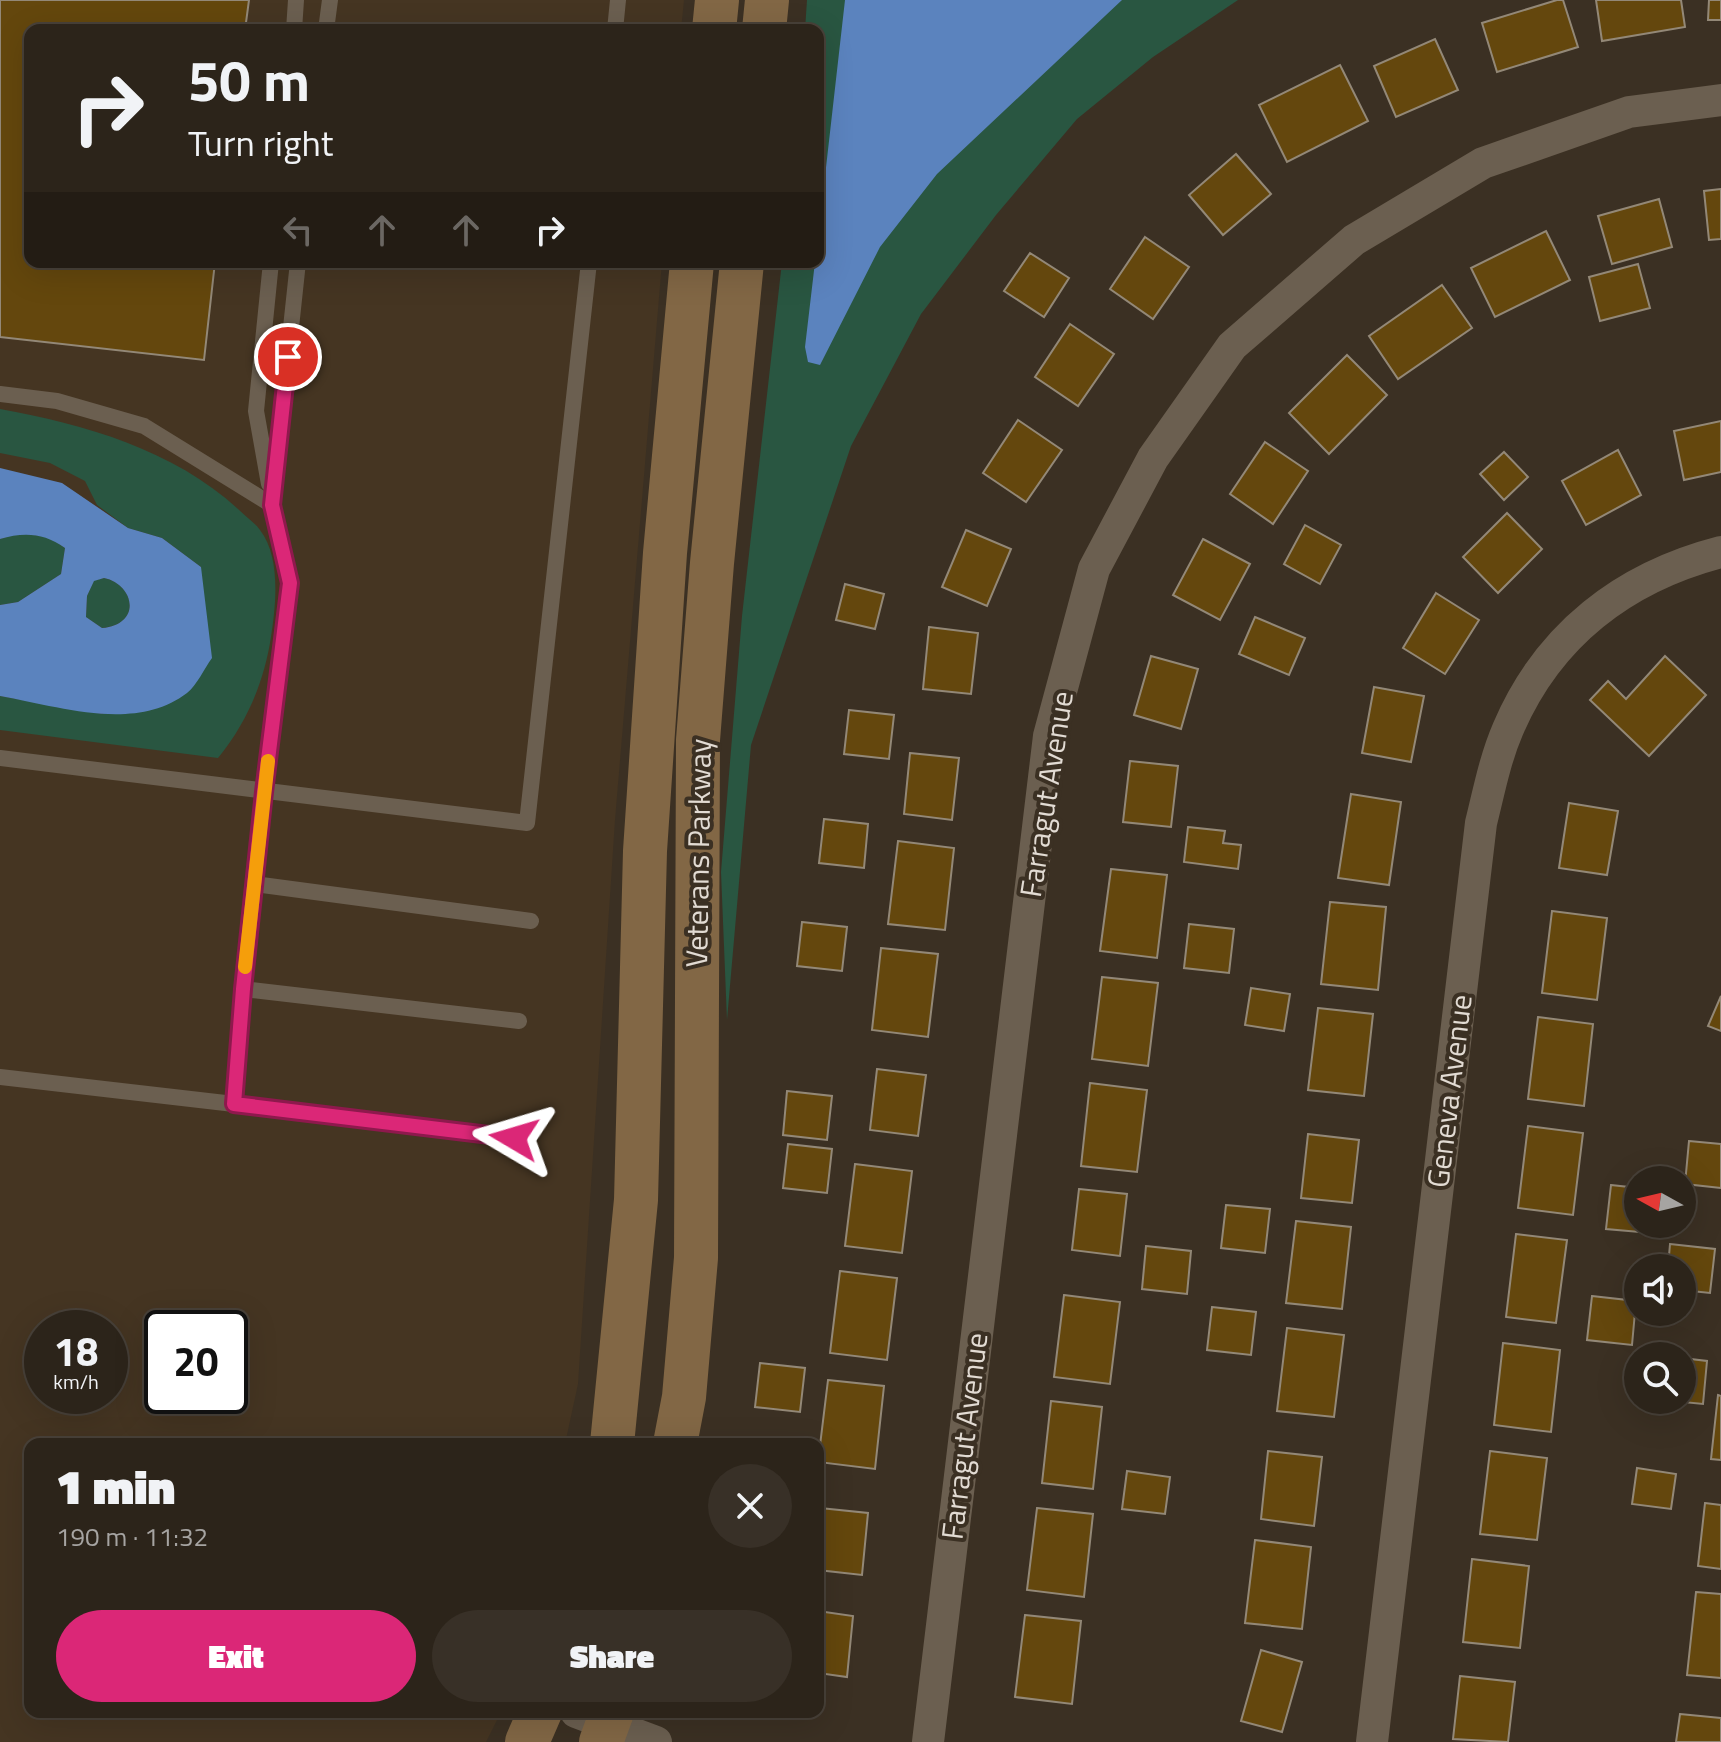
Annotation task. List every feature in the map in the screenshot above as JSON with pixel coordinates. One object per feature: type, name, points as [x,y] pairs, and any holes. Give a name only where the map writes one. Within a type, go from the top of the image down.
[{"type":"main road","points":[[715,24],[717,0]]},
{"type":"main road","points":[[765,24],[767,0]]},
{"type":"main road","name":"Veterans Parkway","points":[[613,1438],[636,1200],[645,851],[665,553],[691,268]]},
{"type":"main road","name":"Veterans Parkway","points":[[676,1438],[684,1397],[696,1258],[698,740],[741,268]]},
{"type":"main road","points":[[527,1742],[537,1718]]},
{"type":"street","name":"Farragut Avenue","points":[[928,1742],[1049,736],[1094,569],[1153,458],[1232,346],[1354,240],[1483,163],[1629,112],[1721,100]]},
{"type":"street","name":"Geneva Avenue","points":[[1372,1742],[1481,823],[1495,766],[1526,694],[1556,648],[1620,593],[1662,571],[1721,552]]},
{"type":"street","points":[[599,1722],[656,1742]]},
{"type":"lane","points":[[294,24],[296,0]]},
{"type":"lane","points":[[327,24],[330,0]]},
{"type":"lane","points":[[616,24],[618,0]]},
{"type":"lane","points":[[234,1104],[254,884],[290,583],[272,505],[256,411],[270,268]]},
{"type":"lane","points":[[272,505],[297,268]]},
{"type":"lane","points":[[0,758],[527,823],[588,268]]},
{"type":"lane","points":[[265,324],[291,327]]},
{"type":"lane","points":[[0,394],[57,401],[144,426],[272,505]]},
{"type":"lane","points":[[254,884],[531,921]]},
{"type":"lane","points":[[243,989],[519,1021]]},
{"type":"lane","points":[[0,1077],[514,1138]]},
{"type":"shaded area","points":[[0,0],[684,0],[682,24],[24,24],[24,268],[661,268],[615,820],[578,1384],[566,1438],[24,1438],[24,1718],[498,1718],[486,1742],[0,1742]]},
{"type":"green space","points":[[807,0],[1238,0],[1153,57],[1077,119],[996,215],[921,314],[851,446],[751,745],[727,1020],[721,872],[742,616],[781,268],[824,268],[824,24],[805,24]]},
{"type":"green space","points":[[0,409],[95,432],[157,455],[213,488],[255,525],[267,541],[274,567],[275,596],[264,670],[238,731],[218,758],[0,730],[0,696],[103,714],[201,567],[162,538],[128,528],[97,505],[85,481],[50,463],[0,453]]},
{"type":"green space","points":[[19,533],[49,537],[65,548],[61,574],[18,602],[0,605],[0,539]]},
{"type":"green space","points":[[104,578],[122,588],[130,604],[124,619],[102,628],[86,617],[87,596],[94,580]]},
{"type":"water","points":[[845,0],[1122,0],[937,174],[880,247],[820,365],[808,362],[805,347],[814,268],[824,268],[824,185]]},
{"type":"water","points":[[0,468],[62,483],[128,528],[162,538],[201,567],[212,658],[194,686],[166,705],[144,712],[120,714],[71,710],[0,696],[0,605],[18,602],[61,574],[65,548],[34,535],[0,539]],"holes":[[[104,578],[114,582],[127,595],[129,612],[115,625],[102,628],[86,617],[87,596],[94,581]]]},
{"type":"building","points":[[0,0],[249,0],[246,24],[24,24],[24,268],[214,268],[204,360],[0,337]]},
{"type":"building","points":[[1563,0],[1578,47],[1497,72],[1482,23]]},
{"type":"building","points":[[1596,0],[1681,0],[1685,27],[1602,41]]},
{"type":"building","points":[[1709,0],[1721,0],[1721,20],[1708,20]]},
{"type":"building","points":[[1435,39],[1458,90],[1396,117],[1374,66]]},
{"type":"building","points":[[1340,65],[1368,121],[1287,162],[1259,105]]},
{"type":"building","points":[[1236,154],[1271,194],[1223,235],[1189,195]]},
{"type":"building","points":[[1721,189],[1721,239],[1709,240],[1704,191]]},
{"type":"building","points":[[1659,199],[1672,247],[1612,264],[1598,216]]},
{"type":"building","points":[[1546,231],[1570,280],[1495,317],[1471,268]]},
{"type":"building","points":[[1145,237],[1189,267],[1153,319],[1110,289]]},
{"type":"building","points":[[1030,253],[1069,278],[1044,317],[1004,291]]},
{"type":"building","points":[[1638,264],[1650,308],[1600,321],[1589,277]]},
{"type":"building","points":[[1442,285],[1472,328],[1398,379],[1369,336]]},
{"type":"building","points":[[1070,324],[1114,354],[1078,406],[1035,377]]},
{"type":"building","points":[[1347,355],[1387,395],[1329,454],[1289,413]]},
{"type":"building","points":[[1018,420],[1062,450],[1026,502],[983,473]]},
{"type":"building","points":[[1721,421],[1721,472],[1684,480],[1674,431]]},
{"type":"building","points":[[1265,442],[1308,471],[1273,524],[1230,494]]},
{"type":"building","points":[[1618,450],[1641,495],[1586,525],[1562,481]]},
{"type":"building","points":[[1504,452],[1528,477],[1504,500],[1480,474]]},
{"type":"building","points":[[1507,513],[1542,549],[1498,593],[1463,557]]},
{"type":"building","points":[[1305,525],[1341,545],[1320,584],[1284,564]]},
{"type":"building","points":[[966,530],[1011,549],[987,606],[942,587]]},
{"type":"building","points":[[1203,539],[1250,564],[1220,620],[1173,595]]},
{"type":"building","points":[[845,584],[884,594],[875,629],[836,620]]},
{"type":"building","points":[[1436,593],[1479,620],[1445,674],[1403,648]]},
{"type":"building","points":[[1255,617],[1305,638],[1289,675],[1239,654]]},
{"type":"building","points":[[929,627],[978,633],[971,694],[923,689]]},
{"type":"building","points":[[1151,656],[1198,669],[1181,729],[1134,715]]},
{"type":"building","points":[[1665,656],[1706,695],[1649,756],[1590,700],[1608,681],[1626,699]]},
{"type":"building","points":[[1374,687],[1424,696],[1411,762],[1362,753]]},
{"type":"building","points":[[849,710],[894,715],[889,759],[844,754]]},
{"type":"building","points":[[910,753],[959,758],[952,820],[904,814]]},
{"type":"building","points":[[1130,761],[1178,766],[1171,827],[1123,822]]},
{"type":"building","points":[[1351,794],[1401,802],[1389,885],[1338,878]]},
{"type":"building","points":[[1569,803],[1618,811],[1607,875],[1559,868]]},
{"type":"building","points":[[824,819],[868,824],[864,868],[819,863]]},
{"type":"building","points":[[1188,827],[1225,831],[1223,843],[1241,845],[1238,869],[1184,862]]},
{"type":"building","points":[[898,841],[954,848],[945,930],[888,924]]},
{"type":"building","points":[[1111,869],[1167,875],[1157,958],[1100,951]]},
{"type":"building","points":[[1330,902],[1386,907],[1378,990],[1321,984]]},
{"type":"building","points":[[1552,911],[1607,918],[1597,1000],[1542,993]]},
{"type":"building","points":[[802,922],[847,927],[842,971],[797,966]]},
{"type":"building","points":[[1189,924],[1234,929],[1229,973],[1184,968]]},
{"type":"building","points":[[881,948],[938,954],[928,1037],[872,1030]]},
{"type":"building","points":[[1102,977],[1158,983],[1148,1066],[1092,1059]]},
{"type":"building","points":[[1251,988],[1290,994],[1284,1031],[1245,1025]]},
{"type":"building","points":[[1721,996],[1721,1031],[1708,1026]]},
{"type":"building","points":[[1318,1008],[1373,1014],[1364,1096],[1308,1090]]},
{"type":"building","points":[[1538,1017],[1593,1024],[1584,1106],[1528,1099]]},
{"type":"building","points":[[877,1069],[926,1075],[918,1136],[870,1130]]},
{"type":"building","points":[[1090,1083],[1147,1090],[1137,1172],[1081,1166]]},
{"type":"building","points":[[787,1091],[832,1096],[827,1140],[783,1135]]},
{"type":"building","points":[[1528,1126],[1583,1133],[1573,1215],[1518,1208]]},
{"type":"building","points":[[1308,1134],[1359,1140],[1352,1203],[1301,1198]]},
{"type":"building","points":[[1689,1141],[1721,1144],[1721,1188],[1696,1185],[1696,1166],[1687,1166]]},
{"type":"building","points":[[788,1144],[832,1149],[827,1193],[783,1188]]},
{"type":"building","points":[[855,1164],[912,1171],[902,1253],[845,1246]]},
{"type":"building","points":[[1611,1185],[1624,1186],[1624,1231],[1606,1229]]},
{"type":"building","points":[[1079,1189],[1127,1194],[1120,1256],[1072,1250]]},
{"type":"building","points":[[1226,1205],[1270,1209],[1265,1253],[1221,1248]]},
{"type":"building","points":[[1296,1221],[1351,1227],[1342,1309],[1286,1303]]},
{"type":"building","points":[[1516,1234],[1567,1240],[1556,1323],[1506,1317]]},
{"type":"building","points":[[1670,1244],[1715,1249],[1710,1293],[1696,1292],[1696,1254],[1669,1254]]},
{"type":"building","points":[[1146,1246],[1191,1251],[1187,1294],[1142,1289]]},
{"type":"building","points":[[840,1271],[897,1278],[887,1360],[830,1353]]},
{"type":"building","points":[[1064,1295],[1120,1302],[1110,1384],[1054,1377]]},
{"type":"building","points":[[1592,1296],[1624,1300],[1624,1326],[1634,1326],[1632,1342],[1624,1344],[1587,1340]]},
{"type":"building","points":[[1212,1307],[1256,1312],[1251,1355],[1207,1350]]},
{"type":"building","points":[[1287,1328],[1344,1335],[1334,1417],[1277,1411]]},
{"type":"building","points":[[1503,1343],[1560,1350],[1551,1432],[1494,1425]]},
{"type":"building","points":[[1696,1360],[1707,1361],[1703,1404],[1696,1403]]},
{"type":"building","points":[[760,1363],[805,1368],[800,1412],[755,1407]]},
{"type":"building","points":[[828,1380],[884,1386],[875,1469],[824,1463],[824,1438],[821,1438]]},
{"type":"building","points":[[1718,1395],[1721,1396],[1721,1460],[1711,1459]]},
{"type":"building","points":[[1051,1401],[1102,1407],[1093,1489],[1042,1483]]},
{"type":"building","points":[[1268,1451],[1322,1457],[1314,1526],[1261,1519]]},
{"type":"building","points":[[1490,1451],[1547,1458],[1537,1540],[1480,1534]]},
{"type":"building","points":[[1637,1468],[1676,1474],[1671,1509],[1632,1504]]},
{"type":"building","points":[[1127,1471],[1170,1477],[1165,1514],[1122,1509]]},
{"type":"building","points":[[1705,1503],[1721,1505],[1721,1569],[1698,1566]]},
{"type":"building","points":[[824,1508],[868,1513],[862,1575],[824,1571]]},
{"type":"building","points":[[1037,1508],[1093,1514],[1084,1597],[1027,1590]]},
{"type":"building","points":[[1255,1540],[1311,1547],[1302,1629],[1245,1623]]},
{"type":"building","points":[[1472,1559],[1529,1566],[1520,1648],[1463,1642]]},
{"type":"building","points":[[1696,1592],[1721,1594],[1721,1678],[1687,1675]]},
{"type":"building","points":[[824,1612],[853,1616],[847,1677],[824,1674]]},
{"type":"building","points":[[1025,1615],[1081,1621],[1072,1704],[1015,1697]]},
{"type":"building","points":[[1261,1650],[1302,1662],[1282,1732],[1241,1721]]},
{"type":"building","points":[[1460,1676],[1515,1682],[1508,1742],[1453,1739]]},
{"type":"building","points":[[1680,1714],[1721,1718],[1721,1742],[1676,1742]]},
{"type":"slow traffic","points":[[245,967],[268,761]]},
{"type":"route","points":[[288,357],[272,505],[290,583],[264,792],[234,1104],[514,1138]]}]
